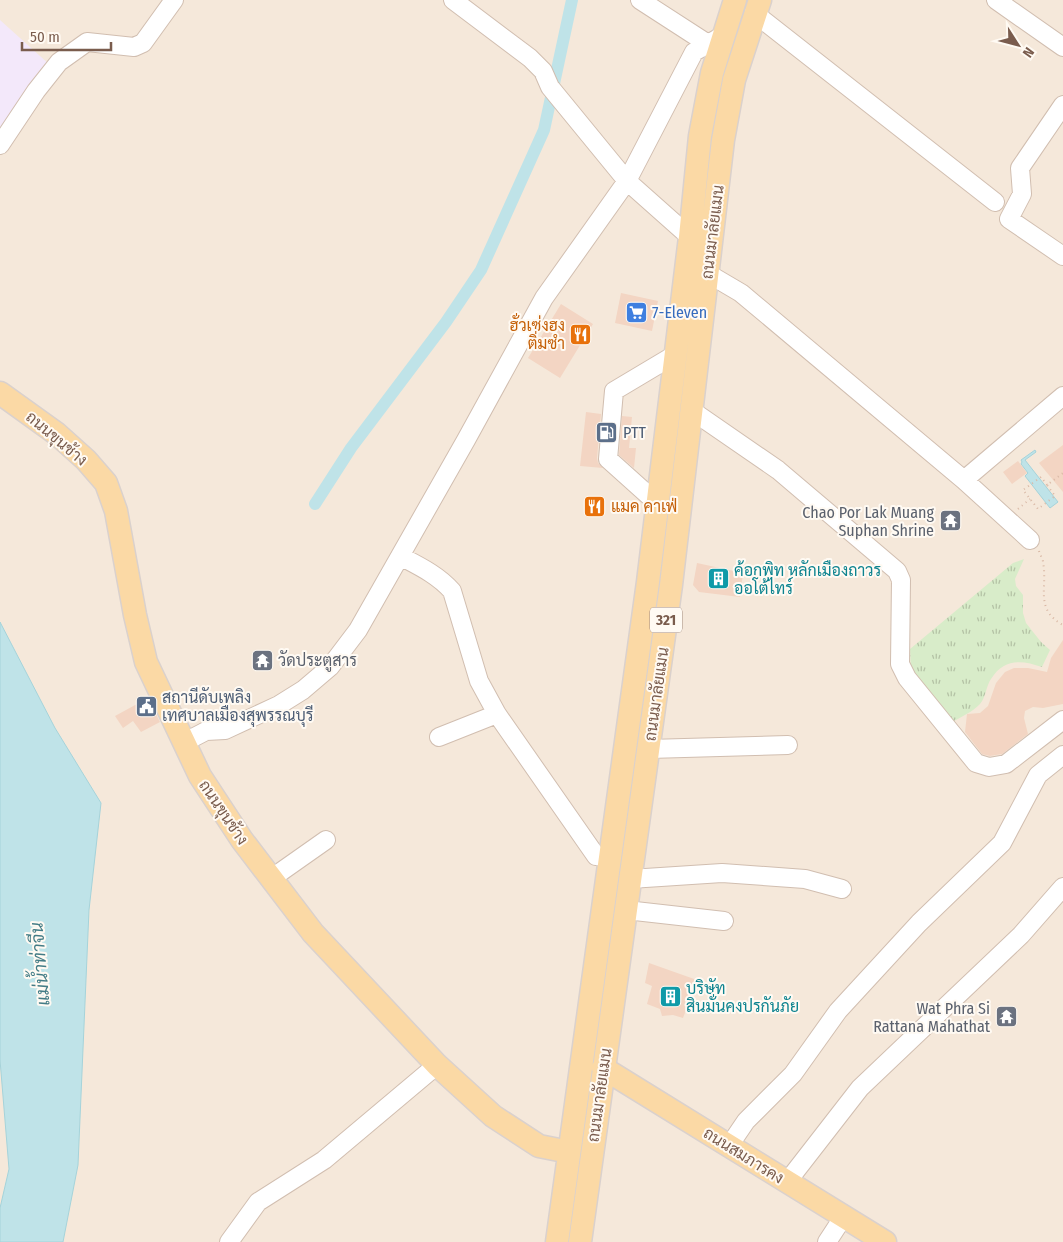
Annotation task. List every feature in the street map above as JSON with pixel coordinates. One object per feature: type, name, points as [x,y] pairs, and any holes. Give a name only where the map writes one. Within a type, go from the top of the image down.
[{"type":"main road","name":"ถนนมาลัยแมน","points":[[580,1242],[671,585],[691,410],[696,271],[690,237],[704,112],[712,73],[715,40],[735,0]]},
{"type":"main road","name":"ถนนมาลัยแมน","points":[[557,1242],[648,582],[676,354],[696,271],[727,108],[736,70],[757,7]]},
{"type":"main road","name":"ถนนขุนช้าง","points":[[0,393],[57,434],[86,460],[106,483],[116,511],[135,616],[146,662],[183,743],[205,784],[242,840],[313,933],[436,1065],[493,1116],[540,1146],[569,1152]]},
{"type":"main road","points":[[648,582],[671,585]]},
{"type":"main road","name":"ถนนสมภารคง","points":[[603,1068],[885,1242]]},
{"type":"street","points":[[0,145],[36,91],[59,62],[87,42],[134,47],[142,43],[174,0]]},
{"type":"street","points":[[453,0],[471,6],[530,58],[543,71],[550,87],[627,180],[690,237]]},
{"type":"street","points":[[640,0],[715,40]]},
{"type":"street","points":[[996,0],[1063,47]]},
{"type":"street","points":[[757,7],[995,202]]},
{"type":"street","points":[[183,743],[206,731],[225,730],[279,705],[303,690],[330,667],[342,652],[358,630],[544,298],[627,180],[694,52],[715,40]]},
{"type":"street","points":[[1063,105],[1020,168],[1022,194],[1009,219],[1063,256]]},
{"type":"street","points":[[696,271],[741,293],[964,480],[1034,545]]},
{"type":"street","points":[[657,503],[608,459],[614,391],[676,354]]},
{"type":"street","points":[[964,480],[1063,396]]},
{"type":"street","points":[[691,410],[778,470],[897,571],[901,580],[900,664],[907,678],[976,763],[989,767],[1006,764],[1063,720]]},
{"type":"street","points":[[400,556],[443,581],[452,591],[479,681],[497,714],[596,856],[610,857]]},
{"type":"street","points":[[440,737],[497,714]]},
{"type":"street","points":[[649,748],[788,745]]},
{"type":"street","points":[[729,1146],[746,1121],[793,1074],[838,1011],[919,923],[1002,843],[1038,775],[1063,755]]},
{"type":"street","points":[[272,878],[326,840]]},
{"type":"street","points":[[630,880],[722,873],[805,879],[842,888]]},
{"type":"street","points":[[788,1182],[860,1088],[1021,936],[1063,887]]},
{"type":"street","points":[[626,910],[724,920]]},
{"type":"street","points":[[229,1242],[258,1202],[324,1160],[436,1065]]},
{"type":"street","points":[[827,1242],[844,1216]]},
{"type":"path","points":[[1047,485],[1063,473]]},
{"type":"path","points":[[1041,477],[1047,485],[1055,496],[1038,509],[1023,490],[1041,477]]},
{"type":"path","points":[[1018,509],[1030,500]]},
{"type":"path","points":[[1034,545],[1043,562],[1043,593],[1046,609],[1054,620],[1063,625]]},
{"type":"shaded area","points":[[0,0],[1063,0],[1063,1242],[0,1242]]},
{"type":"shaded area","points":[[0,20],[50,65],[0,135]]},
{"type":"green space","points":[[1024,559],[1015,579],[1016,586],[1023,595],[1023,613],[1026,623],[1050,650],[1042,667],[1014,662],[1002,667],[989,682],[980,704],[951,723],[911,672],[910,649],[1013,563]]},
{"type":"water","points":[[1035,450],[1036,452],[1025,460],[1058,502],[1050,508],[1025,476],[1028,473],[1021,464],[1021,460]]},
{"type":"water","name":"แม่น้ำท่าจีน","points":[[0,622],[55,728],[101,803],[89,910],[78,1165],[63,1242],[0,1242],[0,1208],[9,1169],[0,1060]]},
{"type":"building","name":"7-Eleven","points":[[621,293],[658,301],[652,331],[615,323]]},
{"type":"building","points":[[561,304],[593,324],[560,378],[528,358]]},
{"type":"building","points":[[586,412],[601,414],[597,458],[598,463],[603,468],[580,466]]},
{"type":"building","points":[[622,416],[632,417],[629,448],[636,448],[634,468],[619,455]]},
{"type":"building","points":[[1063,445],[1063,492],[1039,463]]},
{"type":"building","points":[[1018,461],[1027,473],[1012,484],[1003,472]]},
{"type":"building","name":"ค้อกพิท หลักเมืองถาวร ออโต้ไทร์","points":[[697,563],[743,573],[740,597],[699,592],[693,585]]},
{"type":"building","points":[[1063,640],[1063,704],[1043,708],[1033,707],[1025,711],[1024,718],[1028,734],[1002,754],[990,756],[982,754],[965,732],[967,714],[980,713],[988,706],[996,683],[1005,672],[1014,668],[1028,668],[1047,672],[1051,658]]},
{"type":"building","name":"สถานีดับเพลิง เทศบาลเมืองสุพรรณบุรี","points":[[148,698],[160,722],[141,732],[133,721],[123,728],[115,716]]},
{"type":"building","name":"บริษัท สินมั่นคงปรกันภัย","points":[[649,963],[697,980],[683,1018],[673,1015],[662,1016],[660,1009],[647,1004],[652,986],[645,983]]},
{"type":"waterway","points":[[315,504],[351,448],[446,322],[481,270],[544,130],[572,0]]},
{"type":"place","name":"7-Eleven","points":[[636,312]]},
{"type":"place","name":"ฮั่วเซ่งฮง ติ่มซำ","points":[[581,334]]},
{"type":"place","name":"PTT","points":[[607,432]]},
{"type":"place","name":"แมค คาเฟ่","points":[[595,506]]},
{"type":"place","name":"Chao Por Lak Muang Suphan Shrine","points":[[950,521]]},
{"type":"place","name":"ค้อกพิท หลักเมืองถาวร ออโต้ไทร์","points":[[718,579]]},
{"type":"place","name":"วัดประตูสาร","points":[[262,660]]},
{"type":"place","name":"สถานีดับเพลิง เทศบาลเมืองสุพรรณบุรี","points":[[146,706]]},
{"type":"place","name":"บริษัท สินมั่นคงปรกันภัย","points":[[670,997]]},
{"type":"place","name":"Wat Phra Si Rattana Mahathat","points":[[1006,1017]]}]
